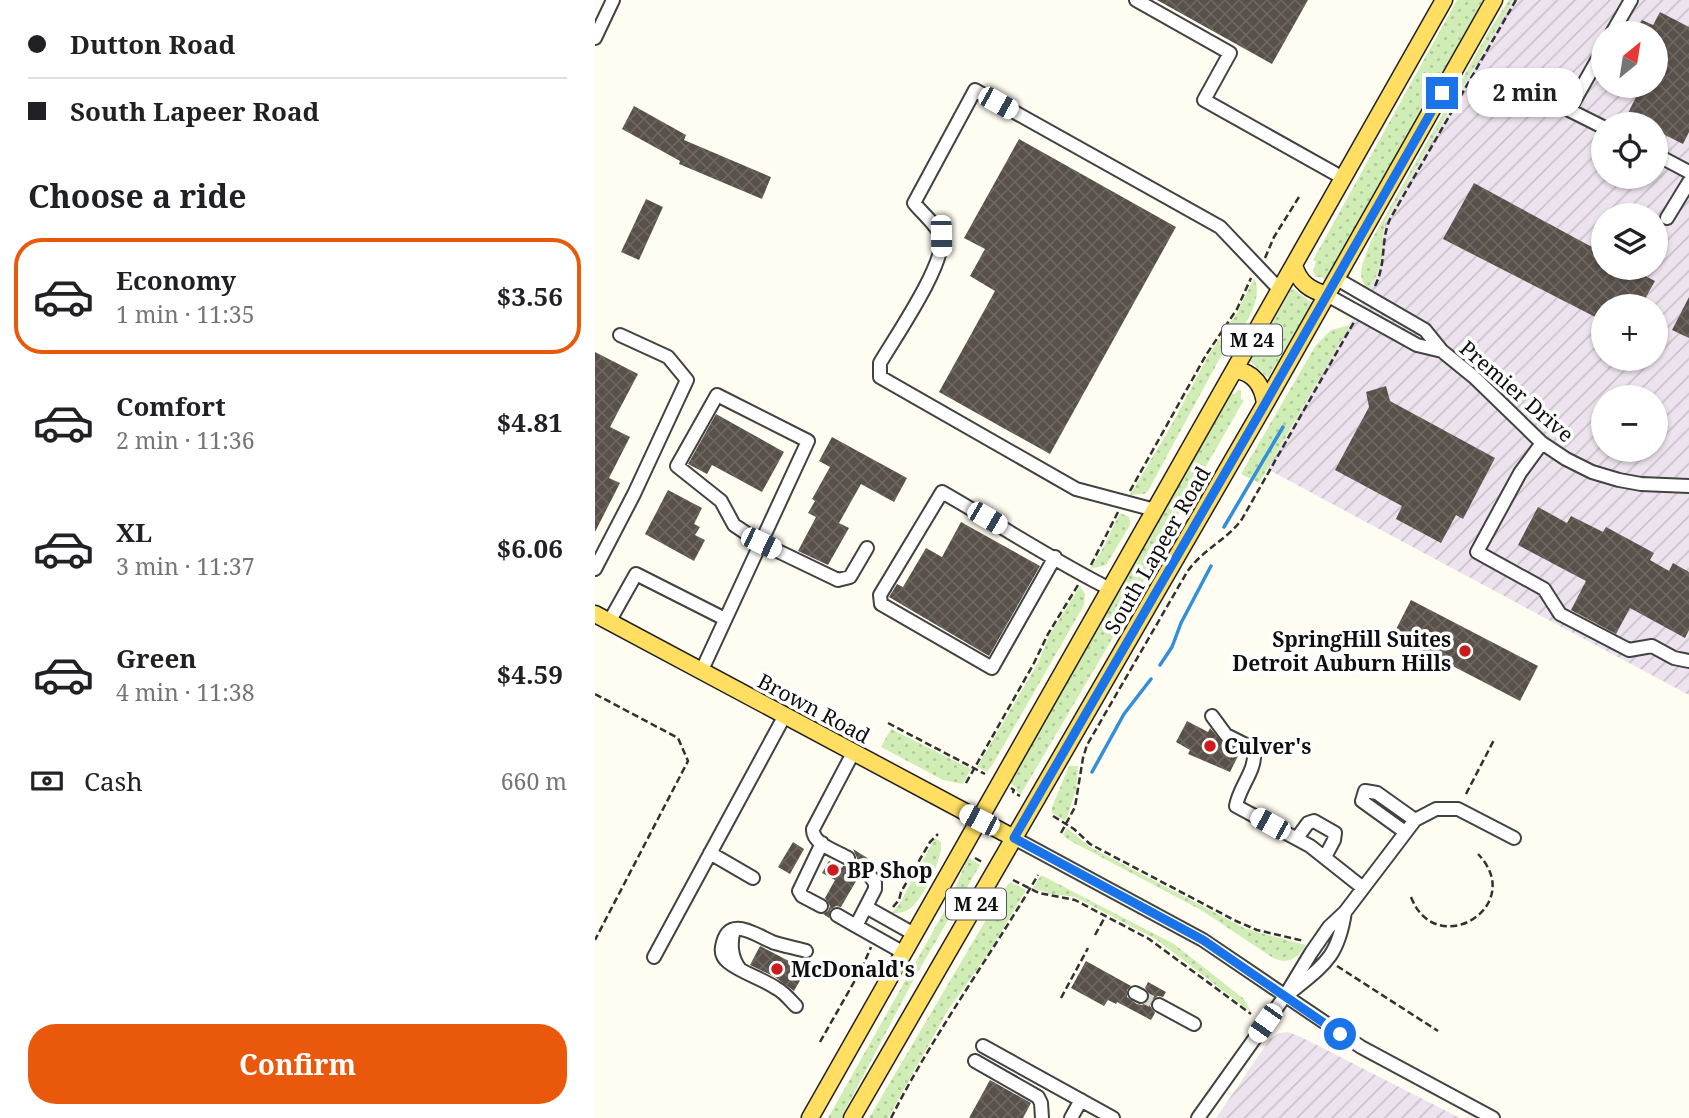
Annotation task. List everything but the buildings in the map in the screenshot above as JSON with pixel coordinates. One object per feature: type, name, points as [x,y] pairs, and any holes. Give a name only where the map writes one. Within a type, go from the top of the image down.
[{"type":"main road","name":"South Lapeer Road","points":[[810,1118],[1444,0]]},
{"type":"main road","name":"South Lapeer Road","points":[[852,1118],[1495,0]]},
{"type":"main road","points":[[1294,265],[1297,275],[1306,286],[1327,295]]},
{"type":"main road","points":[[1235,370],[1255,378],[1264,393],[1265,404]]},
{"type":"main road","name":"Brown Road","points":[[602,618],[1014,838]]},
{"type":"street","points":[[595,38],[613,0]]},
{"type":"street","points":[[1136,0],[1230,53],[1204,100],[1343,178]]},
{"type":"street","points":[[1619,21],[1631,0]]},
{"type":"street","points":[[1591,71],[1569,110],[1591,121]]},
{"type":"street","points":[[1155,510],[1076,489],[880,377],[880,363],[934,270],[941,253],[941,236],[914,203],[975,90],[1220,227],[1280,290]]},
{"type":"street","points":[[1668,161],[1689,172]]},
{"type":"street","points":[[1668,216],[1689,182]]},
{"type":"street","name":"Premier Drive","points":[[1337,278],[1425,330],[1442,351],[1473,376],[1542,443],[1574,464],[1619,480],[1641,484],[1689,486]]},
{"type":"street","name":"Premier Drive","points":[[1327,295],[1417,345],[1442,351]]},
{"type":"street","points":[[595,569],[599,551],[634,494],[687,380],[668,357],[620,335]]},
{"type":"street","points":[[701,672],[725,619],[761,543],[808,441],[717,395],[677,466],[721,500],[734,525],[761,543],[838,580],[850,577],[867,548]]},
{"type":"street","points":[[1542,443],[1520,473],[1477,552],[1544,589],[1560,614],[1629,650],[1652,646],[1674,658],[1689,661]]},
{"type":"street","points":[[1055,557],[992,668],[881,604],[880,594],[942,492],[1055,557],[1084,576],[1110,589]]},
{"type":"street","points":[[602,618],[636,574],[725,619]]},
{"type":"street","points":[[654,957],[784,716]]},
{"type":"street","points":[[1212,716],[1226,735],[1254,752],[1255,761],[1238,793],[1236,806],[1297,838],[1363,888]]},
{"type":"street","points":[[848,858],[822,843],[813,835],[813,829],[853,753]]},
{"type":"street","points":[[1405,832],[1361,801],[1365,791],[1377,793],[1415,820]]},
{"type":"street","points":[[1198,1118],[1285,996],[1329,927],[1345,912],[1415,820],[1436,809],[1458,810],[1514,838]]},
{"type":"street","points":[[1297,838],[1308,823],[1314,821],[1335,833],[1325,857]]},
{"type":"street","points":[[1014,838],[1203,940],[1361,1047],[1493,1118]]},
{"type":"street","points":[[821,906],[799,891],[822,843]]},
{"type":"street","points":[[710,853],[753,878]]},
{"type":"street","points":[[856,926],[875,889],[875,883],[864,867]]},
{"type":"street","points":[[866,907],[914,934]]},
{"type":"street","points":[[1285,996],[1325,965],[1341,935],[1345,912]]},
{"type":"street","points":[[837,915],[904,953]]},
{"type":"street","points":[[796,1006],[779,989],[740,969],[733,958],[731,943],[734,930],[750,930],[773,942],[806,951]]},
{"type":"street","points":[[1159,1005],[1194,1024]]},
{"type":"street","points":[[983,1046],[1087,1108],[1113,1118]]},
{"type":"street","points":[[975,1061],[1038,1097],[1042,1118]]},
{"type":"street","points":[[1071,1118],[1087,1108]]},
{"type":"path","points":[[1371,291],[1382,268],[1385,254],[1384,235],[1390,219],[1516,0]]},
{"type":"path","points":[[966,783],[1206,355],[1237,309],[1246,287],[1299,197]]},
{"type":"path","points":[[1061,833],[1079,794],[1087,745],[1187,572],[1204,552],[1236,528],[1242,519],[1353,323]]},
{"type":"path","points":[[595,694],[678,738],[688,761],[595,940]]},
{"type":"path","points":[[888,723],[985,774]]},
{"type":"path","points":[[1465,794],[1495,738]]},
{"type":"path","points":[[1009,786],[1020,796]]},
{"type":"path","points":[[1053,817],[1075,829],[1090,844],[1236,921],[1257,930],[1303,940]]},
{"type":"path","points":[[890,912],[930,842],[938,834]]},
{"type":"path","points":[[969,854],[982,862]]},
{"type":"path","points":[[1412,897],[1421,914],[1437,924],[1457,926],[1472,921],[1486,908],[1492,889],[1489,870],[1478,854]]},
{"type":"path","points":[[891,1118],[951,1011],[987,960],[1038,875]]},
{"type":"path","points":[[1013,880],[1048,895],[1075,900],[1158,944],[1251,1014]]},
{"type":"path","points":[[1094,935],[1105,916]]},
{"type":"path","points":[[820,1042],[862,968],[872,944]]},
{"type":"path","points":[[1061,998],[1088,948]]},
{"type":"path","points":[[1341,970],[1438,1031]]},
{"type":"shaded area","points":[[1513,0],[1689,0],[1689,695],[1267,469],[1374,280],[1381,259],[1381,238],[1386,220]]},
{"type":"shaded area","points":[[1288,1032],[1460,1118],[1216,1118],[1270,1039],[1279,1033]]},
{"type":"green space","points":[[1457,0],[1483,0],[1327,278],[1325,280],[1316,277],[1313,271],[1316,262],[1313,260]]},
{"type":"green space","points":[[1509,0],[1513,0],[1386,220],[1380,265],[1368,290],[1361,272],[1370,243]]},
{"type":"green space","points":[[1254,278],[1256,298],[1247,321],[1220,358],[1148,491],[1130,495],[1208,356],[1237,313]]},
{"type":"green space","points":[[1294,289],[1312,303],[1268,378],[1250,361]]},
{"type":"green space","points":[[1350,325],[1259,483],[1241,474],[1316,345],[1331,330]]},
{"type":"green space","points":[[1241,390],[1241,399],[1244,400],[1174,522],[1125,617],[1021,794],[1010,783],[1231,393],[1235,394]]},
{"type":"green space","points":[[1120,513],[1129,517],[1130,525],[1106,565],[1090,569],[1101,552]]},
{"type":"green space","points":[[1080,586],[1085,594],[1084,605],[993,764],[987,772],[977,767],[1038,663],[1049,636]]},
{"type":"green space","points":[[891,729],[971,769],[963,784],[943,780],[881,747]]},
{"type":"green space","points":[[1069,766],[1078,766],[1076,790],[1066,821],[1052,813],[1052,807]]},
{"type":"green space","points":[[1067,828],[1090,847],[1246,929],[1306,945],[1292,959],[1284,961],[1273,958],[1201,910],[1067,839],[1063,835]]},
{"type":"green space","points":[[935,838],[941,842],[941,849],[926,889],[908,910],[892,913],[900,903]]},
{"type":"green space","points":[[968,857],[980,865],[914,979],[841,1118],[828,1118],[950,901]]},
{"type":"green space","points":[[1041,875],[1174,944],[1244,999],[1251,1012],[1157,940],[1075,897],[1033,888]]},
{"type":"green space","points":[[1010,882],[1026,890],[988,954],[948,1010],[888,1118],[869,1118],[1003,891]]},
{"type":"waterway","points":[[1224,527],[1283,427]]},
{"type":"waterway","points":[[1160,665],[1172,647],[1181,623],[1211,566]]},
{"type":"waterway","points":[[1092,772],[1124,714],[1151,679]]},
{"type":"tunnel","points":[[1141,996],[1159,1005]]},
{"type":"place","name":"SpringHill Suites Detroit Auburn Hills","points":[[1465,651]]},
{"type":"place","name":"Culver's","points":[[1210,746]]},
{"type":"place","name":"BP Shop","points":[[833,870]]},
{"type":"place","name":"McDonald's","points":[[777,969]]},
{"type":"route","points":[[1340,1034],[1203,940],[1014,838],[1442,93]]}]
